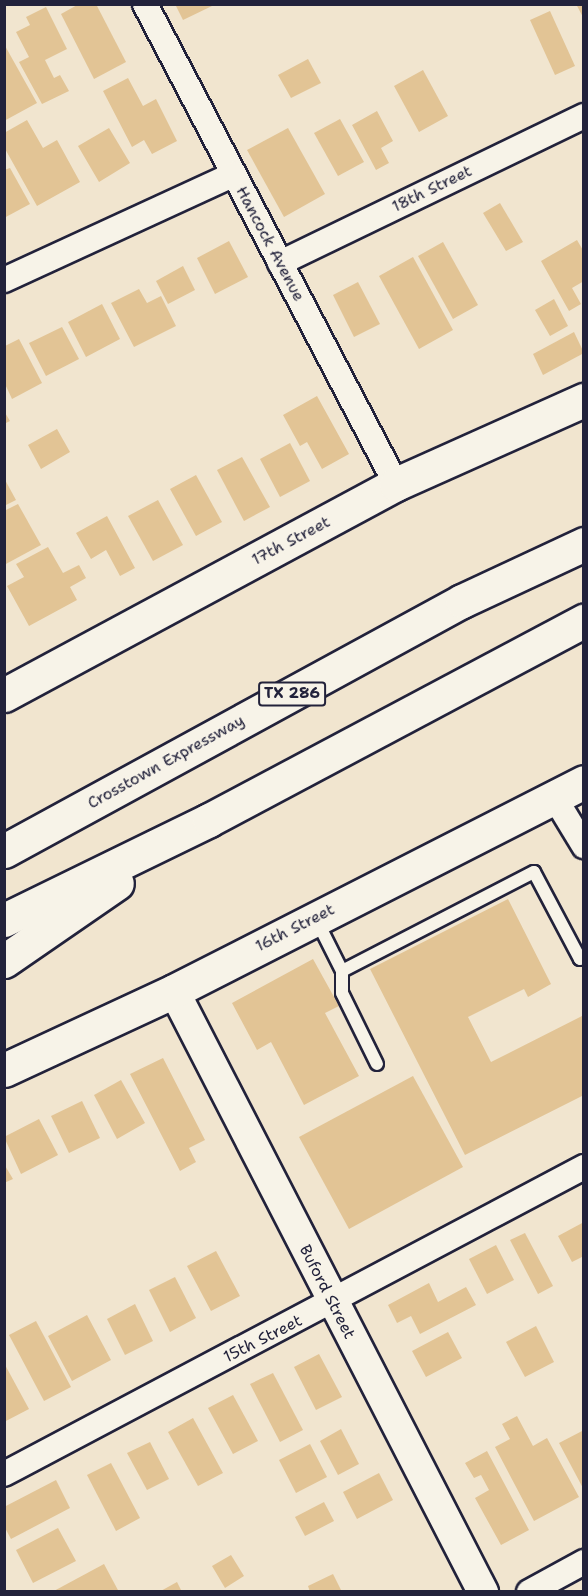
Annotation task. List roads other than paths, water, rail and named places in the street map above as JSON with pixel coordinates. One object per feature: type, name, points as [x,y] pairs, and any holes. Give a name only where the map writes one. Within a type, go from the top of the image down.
[{"type":"main road","name":"17th Street","points":[[5,693],[396,484],[584,400]]},
{"type":"main road","name":"Crosstown Expressway","points":[[4,851],[462,601],[582,545]]},
{"type":"main road","points":[[4,920],[209,820],[584,621]]},
{"type":"main road","points":[[4,825],[148,772]]},
{"type":"main road","name":"16th Street","points":[[4,1070],[174,991],[553,795],[584,782]]},
{"type":"main road","points":[[4,961],[209,820]]},
{"type":"street","name":"Hancock Avenue","points":[[145,4],[396,484]]},
{"type":"street","name":"18th Street","points":[[280,263],[584,116]]},
{"type":"street","points":[[4,279],[234,174]]},
{"type":"street","points":[[553,795],[584,846]]},
{"type":"street","name":"Buford Street","points":[[174,991],[332,1303],[483,1592]]},
{"type":"street","name":"15th Street","points":[[4,1474],[332,1303],[584,1167]]},
{"type":"street","points":[[529,1592],[584,1562]]},
{"type":"lane","points":[[342,970],[534,872],[580,959],[584,957]]},
{"type":"lane","points":[[315,918],[342,970],[342,993],[377,1064]]}]
